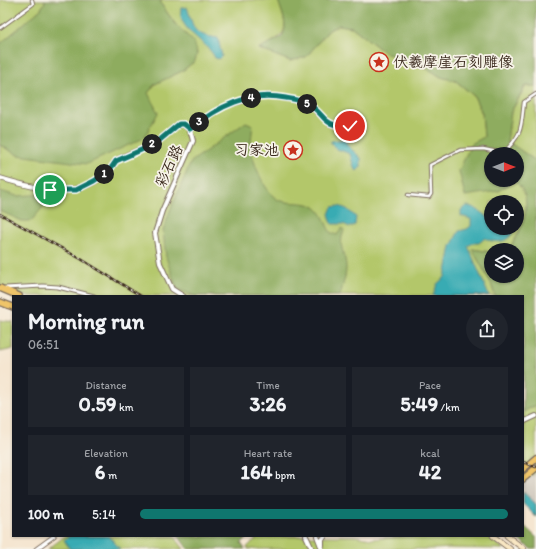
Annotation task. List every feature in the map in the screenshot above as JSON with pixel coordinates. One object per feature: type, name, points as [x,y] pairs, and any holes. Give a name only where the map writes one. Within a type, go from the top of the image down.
[{"type":"highway","points":[[0,289],[17,295]]},
{"type":"highway","points":[[524,468],[536,458]]},
{"type":"highway","points":[[524,478],[536,468]]},
{"type":"main road","points":[[494,537],[510,549]]},
{"type":"main road","points":[[508,537],[524,549]]},
{"type":"street","points":[[0,28],[33,4],[32,0]]},
{"type":"street","points":[[408,195],[429,197],[431,194],[430,165],[460,150],[483,149],[503,153],[515,142],[521,130],[524,102],[536,94]]},
{"type":"street","points":[[190,129],[210,114],[225,106],[267,95],[306,103],[331,125],[358,125]]},
{"type":"street","name":"彩石路","points":[[0,178],[50,190],[76,190],[109,171],[116,161],[155,144],[179,124],[184,124],[190,129],[193,141],[190,151],[162,211],[155,233],[160,262],[172,289],[181,295]]},
{"type":"street","points":[[0,289],[52,286],[90,295]]},
{"type":"street","points":[[524,422],[536,416]]},
{"type":"street","points":[[36,549],[53,537]]},
{"type":"street","points":[[306,537],[312,549]]},
{"type":"street","points":[[317,537],[322,548]]},
{"type":"street","points":[[322,548],[322,540],[324,537]]},
{"type":"shaded area","points":[[524,457],[536,462],[536,504],[524,493]]},
{"type":"green space","points":[[0,0],[44,0],[45,2],[41,9],[0,44]]},
{"type":"green space","points":[[44,0],[161,0],[161,4],[176,25],[194,42],[197,53],[195,61],[182,71],[155,84],[148,93],[158,113],[144,138],[87,164],[18,155],[0,145],[0,44],[41,9],[45,2]]},
{"type":"green space","name":"习家池","points":[[161,0],[278,0],[284,19],[284,30],[276,39],[259,49],[290,61],[306,57],[329,30],[339,25],[352,27],[384,52],[430,70],[441,77],[456,81],[474,96],[482,114],[484,137],[459,171],[484,184],[484,187],[490,187],[498,191],[505,187],[520,187],[525,196],[526,205],[524,218],[524,195],[484,195],[484,235],[517,235],[513,243],[484,243],[484,251],[472,249],[484,270],[484,283],[491,283],[495,295],[17,295],[0,288],[0,145],[18,155],[148,93],[155,84],[182,71],[195,61],[197,53],[194,42],[176,25],[161,4]]},
{"type":"green space","points":[[278,0],[536,0],[536,86],[525,86],[511,112],[507,141],[516,147],[484,147],[484,187],[505,187],[498,191],[465,196],[459,171],[471,144],[484,137],[482,113],[474,96],[456,81],[441,77],[430,70],[384,52],[352,27],[339,25],[329,30],[306,57],[290,61],[259,49],[281,37],[284,33],[285,24]]},
{"type":"green space","points":[[526,86],[536,86],[536,161],[524,153],[524,147],[516,147],[507,141],[511,112]]},
{"type":"green space","points":[[246,122],[253,125],[251,147],[254,161],[265,186],[270,193],[281,201],[303,203],[315,207],[322,215],[331,233],[337,235],[342,228],[344,230],[341,242],[346,263],[346,271],[340,295],[192,295],[177,289],[166,257],[163,231],[191,162]]},
{"type":"green space","points":[[524,153],[536,161],[536,405],[524,411],[524,295],[495,295],[491,283],[524,283],[524,243],[513,243],[517,235],[524,235],[526,205],[525,196],[520,187],[524,187]]},
{"type":"green space","points":[[0,191],[17,196],[49,194],[49,200],[31,221],[22,221],[0,211]]},
{"type":"green space","points":[[472,249],[484,251],[484,270]]},
{"type":"green space","points":[[0,320],[12,322],[12,349],[0,352]]},
{"type":"green space","points":[[536,405],[536,458],[530,459],[536,462],[536,472],[524,482],[524,411]]},
{"type":"green space","points":[[524,526],[536,537],[536,549],[531,549],[515,537],[524,537]]},
{"type":"green space","points":[[64,537],[175,537],[184,549],[48,549]]},
{"type":"green space","points":[[179,537],[244,537],[246,539],[241,543],[245,549],[188,549]]},
{"type":"green space","points":[[254,537],[361,537],[372,539],[397,537],[489,537],[504,549],[248,549],[247,547],[256,539]]},
{"type":"water","points":[[187,7],[193,26],[199,33],[218,38],[222,56],[219,59],[215,58],[206,46],[188,29],[184,23],[181,16],[181,8]]},
{"type":"water","points":[[345,139],[348,146],[361,158],[361,167],[357,171],[354,168],[350,154],[337,149],[331,143],[331,141]]},
{"type":"water","points":[[339,206],[347,209],[356,217],[355,225],[350,227],[343,224],[332,224],[329,214],[332,207]]},
{"type":"water","points":[[466,206],[473,207],[484,214],[484,235],[511,235],[503,241],[498,242],[485,238],[479,243],[473,243],[468,246],[489,295],[433,295],[437,284],[445,277],[451,246],[459,231],[467,229],[471,226],[471,219],[461,216],[461,210]]},
{"type":"water","points":[[524,493],[536,504],[536,517],[524,505]]},
{"type":"water","points":[[68,537],[110,537],[120,549],[70,549],[64,540]]},
{"type":"railway","points":[[0,214],[81,259],[139,295]]},
{"type":"railway","points":[[524,462],[536,467]]},
{"type":"place","name":"伏羲摩崖石刻雕像","points":[[379,62]]},
{"type":"place","name":"习家池","points":[[293,150]]},
{"type":"route","points":[[50,190],[76,190],[109,171],[116,161],[135,151],[155,144],[179,124],[184,124],[190,129],[210,114],[225,106],[257,96],[267,95],[306,103],[331,125],[350,126]]}]
